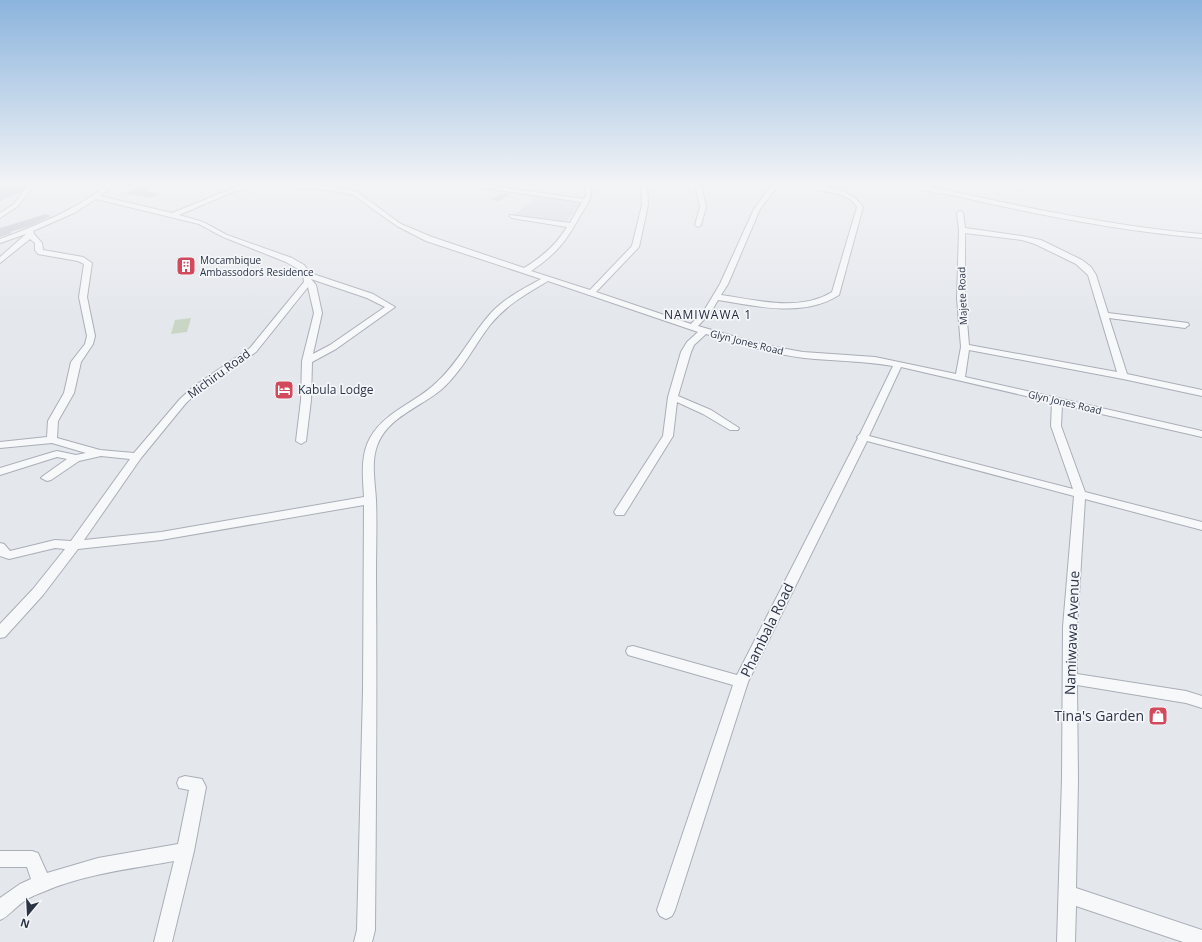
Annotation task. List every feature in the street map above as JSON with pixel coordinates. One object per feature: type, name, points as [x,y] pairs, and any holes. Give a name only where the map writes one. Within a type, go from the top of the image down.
[{"type":"street","points":[[0,241],[30,233],[38,229]]},
{"type":"street","points":[[212,229],[225,236],[289,260],[301,267],[312,285],[318,314],[307,361],[306,400],[301,441]]},
{"type":"street","name":"Glyn Jones Road","points":[[407,229],[444,245],[525,270],[704,331],[780,351],[803,355],[875,360],[898,364],[1202,434]]},
{"type":"street","points":[[525,270],[545,258],[554,250],[563,240],[570,229]]},
{"type":"street","points":[[591,293],[635,247],[639,229]]},
{"type":"street","points":[[693,327],[708,310],[724,284],[749,229]]},
{"type":"street","points":[[716,297],[789,306],[803,305],[830,298],[836,293],[854,229]]},
{"type":"street","points":[[1131,229],[1202,236]]},
{"type":"street","points":[[962,230],[1022,238],[1038,242],[1079,262],[1088,269],[1092,276],[1105,315],[1123,376]]},
{"type":"street","name":"Majete Road","points":[[960,378],[965,347],[961,298],[962,230]]},
{"type":"street","points":[[0,261],[30,233]]},
{"type":"street","points":[[30,233],[38,241],[41,252],[80,259],[88,262],[83,298],[92,336],[89,344],[76,362],[69,393],[53,421],[52,440]]},
{"type":"street","points":[[363,942],[367,922],[370,691],[369,458],[377,435],[395,417],[446,380],[484,327],[506,304],[548,278]]},
{"type":"street","points":[[307,361],[333,347],[391,307],[370,296],[308,279]]},
{"type":"street","name":"Michiru Road","points":[[0,633],[38,592],[74,545],[137,456],[190,394],[253,350],[308,279]]},
{"type":"street","points":[[1105,315],[1185,325]]},
{"type":"street","points":[[620,512],[668,436],[673,397],[688,348],[695,338],[704,331]]},
{"type":"street","points":[[965,347],[1123,376],[1202,393]]},
{"type":"street","name":"Phambala Road","points":[[666,910],[741,682],[862,437],[883,398],[898,364]]},
{"type":"street","points":[[673,397],[707,412],[734,428]]},
{"type":"street","name":"Namiwawa Avenue","points":[[1057,400],[1056,426],[1080,493],[1070,627],[1070,779],[1066,942]]},
{"type":"street","points":[[862,437],[1202,526]]},
{"type":"street","points":[[0,445],[52,440],[101,453],[137,456]]},
{"type":"street","points":[[0,472],[57,454],[76,458],[101,453]]},
{"type":"street","points":[[47,478],[76,458]]},
{"type":"street","points":[[0,547],[4,553],[9,555],[55,544],[74,545],[127,540],[198,530],[370,500]]},
{"type":"street","points":[[633,651],[741,682]]},
{"type":"street","points":[[1069,678],[1179,695],[1202,702]]},
{"type":"street","points":[[163,942],[185,851],[198,787],[196,784],[185,783]]},
{"type":"street","points":[[0,911],[11,900],[26,890],[42,883],[98,866],[185,851]]},
{"type":"street","points":[[0,859],[32,859],[42,883]]},
{"type":"street","points":[[1067,894],[1202,938]]},
{"type":"green space","points":[[191,318],[187,332],[171,334],[175,320]]},
{"type":"building","points":[[0,229],[20,229],[10,232],[12,233],[0,237]]},
{"type":"place","name":"Mocambique Ambassodorś Residence","points":[[186,266]]},
{"type":"place","name":"Kabula Lodge","points":[[284,390]]},
{"type":"place","name":"Tina's Garden","points":[[1158,716]]},
{"type":"district","name":"NAMIWAWA 1","points":[[708,315]]}]
